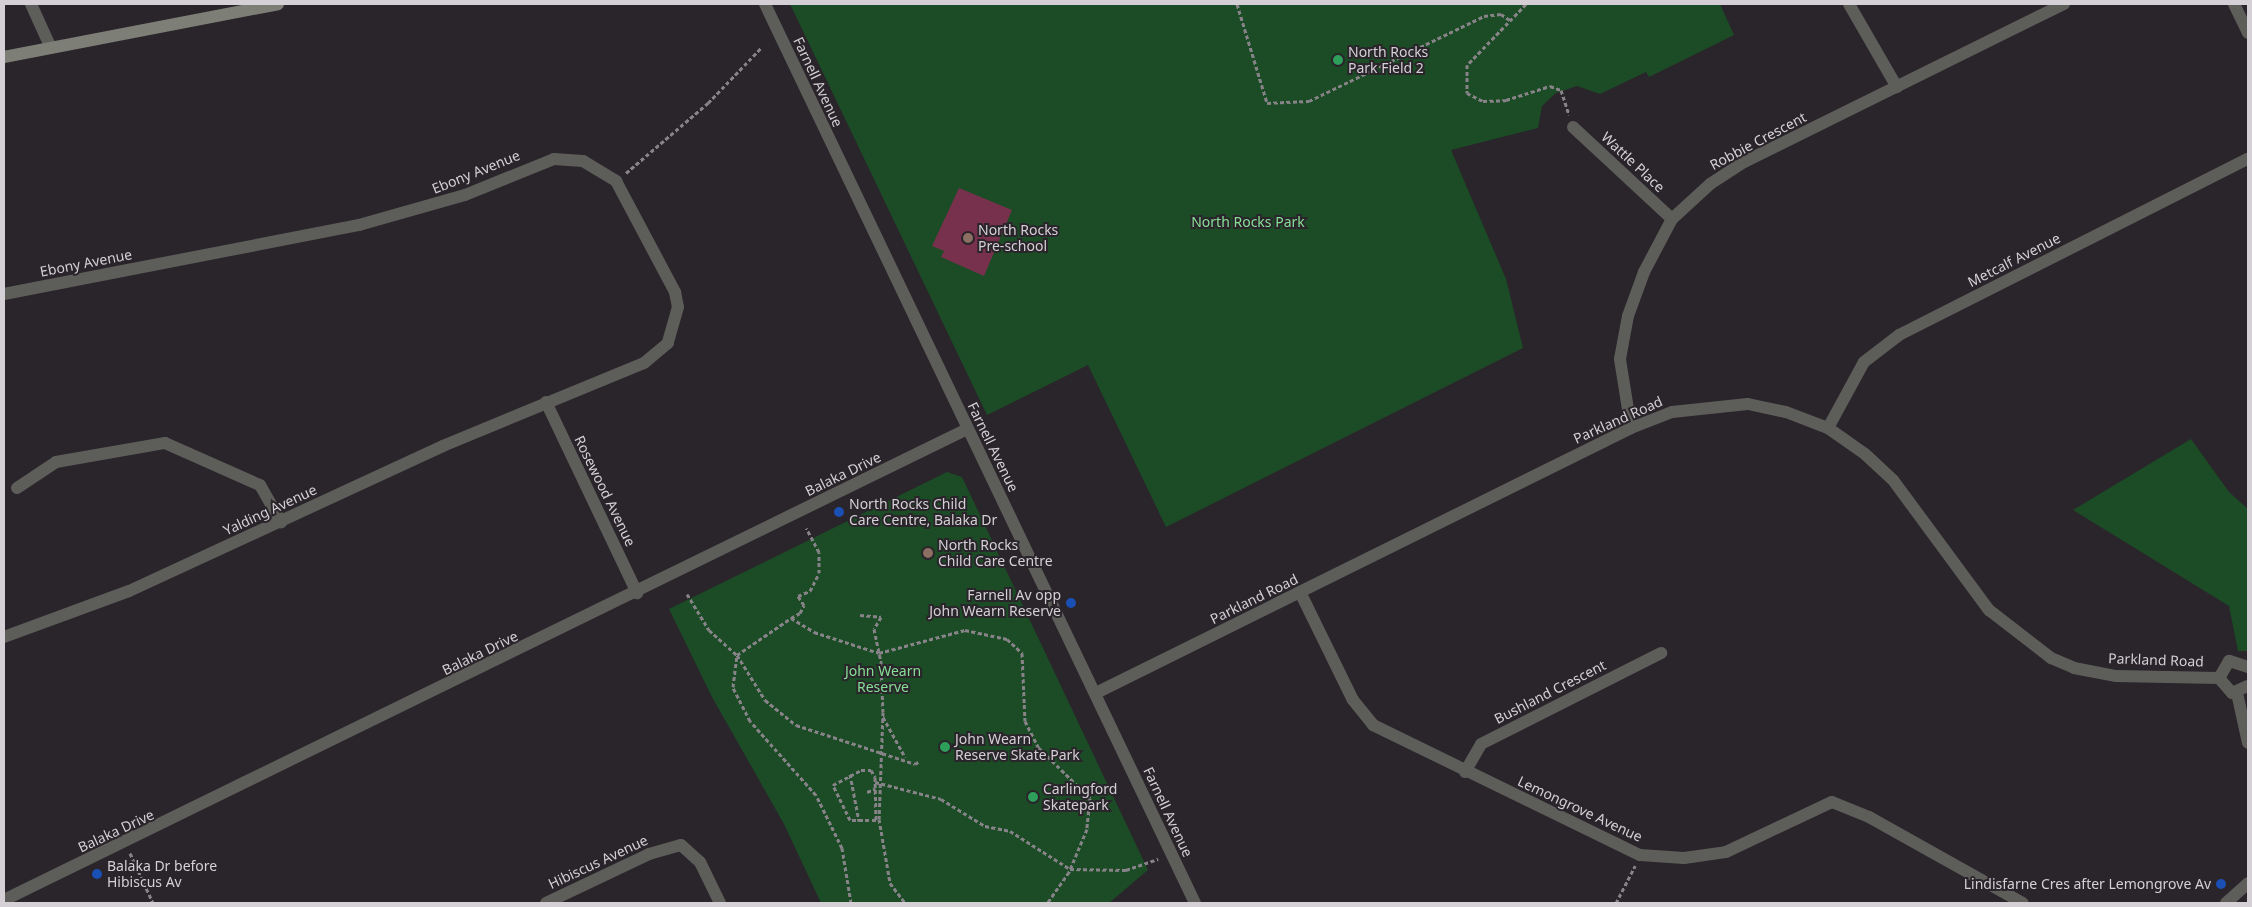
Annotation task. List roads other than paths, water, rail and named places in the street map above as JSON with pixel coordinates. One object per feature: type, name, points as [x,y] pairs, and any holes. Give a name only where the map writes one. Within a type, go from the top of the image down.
[{"type":"main road","points":[[4,57],[278,4]]},
{"type":"street","points":[[31,4],[51,48]]},
{"type":"street","name":"Farnell Avenue","points":[[764,4],[967,429],[1096,693],[1195,903]]},
{"type":"street","points":[[1849,4],[1897,87]]},
{"type":"street","name":"Robbie Crescent","points":[[1631,428],[1620,359],[1628,316],[1644,272],[1672,219],[1710,184],[1744,162],[2064,4]]},
{"type":"street","points":[[2234,4],[2248,33]]},
{"type":"street","name":"Wattle Place","points":[[1573,127],[1672,219]]},
{"type":"street","name":"Ebony Avenue","points":[[4,294],[376,221],[465,195],[554,158],[583,160],[616,181],[675,292],[675,331],[658,354],[644,363],[546,402]]},
{"type":"street","name":"Metcalf Avenue","points":[[1828,428],[1864,362],[1899,335],[2248,159]]},
{"type":"street","name":"Yalding Avenue","points":[[4,637],[129,591],[546,402]]},
{"type":"street","name":"Rosewood Avenue","points":[[546,402],[637,592]]},
{"type":"street","name":"Parkland Road","points":[[1096,693],[1631,428],[1672,412],[1748,404],[1786,412],[1828,428],[1893,480],[1976,595],[2030,645],[2074,668],[2116,676],[2219,678]]},
{"type":"street","name":"Balaka Drive","points":[[4,900],[126,844],[967,429]]},
{"type":"street","points":[[17,488],[56,462],[165,443],[260,485],[281,522]]},
{"type":"street","name":"Lemongrove Avenue","points":[[1300,592],[1353,700],[1373,725],[1465,772],[1640,855],[1684,858],[1726,852],[1832,802],[1870,816],[2023,903]]},
{"type":"street","name":"Bushland Crescent","points":[[1465,772],[1481,744],[1660,653]]},
{"type":"street","name":"Parkland Road","points":[[2219,678],[2229,661],[2248,666]]},
{"type":"street","name":"Parkland Road","points":[[2219,678],[2227,691],[2243,690]]},
{"type":"street","points":[[2243,690],[2248,743]]},
{"type":"street","name":"Hibiscus Avenue","points":[[546,903],[649,854],[681,845],[700,862],[720,903]]},
{"type":"street","points":[[2226,903],[2248,883]]},
{"type":"place","name":"North Rocks Park Field 2","points":[[1338,60]]},
{"type":"place","name":"North Rocks Pre-school","points":[[968,238]]},
{"type":"place","name":"North Rocks Child Care Centre, Balaka Dr","points":[[839,512]]},
{"type":"place","name":"North Rocks Child Care Centre","points":[[928,553]]},
{"type":"place","name":"Farnell Av opp John Wearn Reserve","points":[[1071,603]]},
{"type":"place","name":"John Wearn Reserve Skate Park","points":[[945,747]]},
{"type":"place","name":"Carlingford Skatepark","points":[[1033,797]]},
{"type":"place","name":"Balaka Dr before Hibiscus Av","points":[[97,874]]},
{"type":"place","name":"Lindisfarne Cres after Lemongrove Av","points":[[2221,884]]},
{"type":"park label","name":"North Rocks Park","points":[[1248,222]]},
{"type":"park label","name":"John Wearn Reserve","points":[[883,680]]}]
